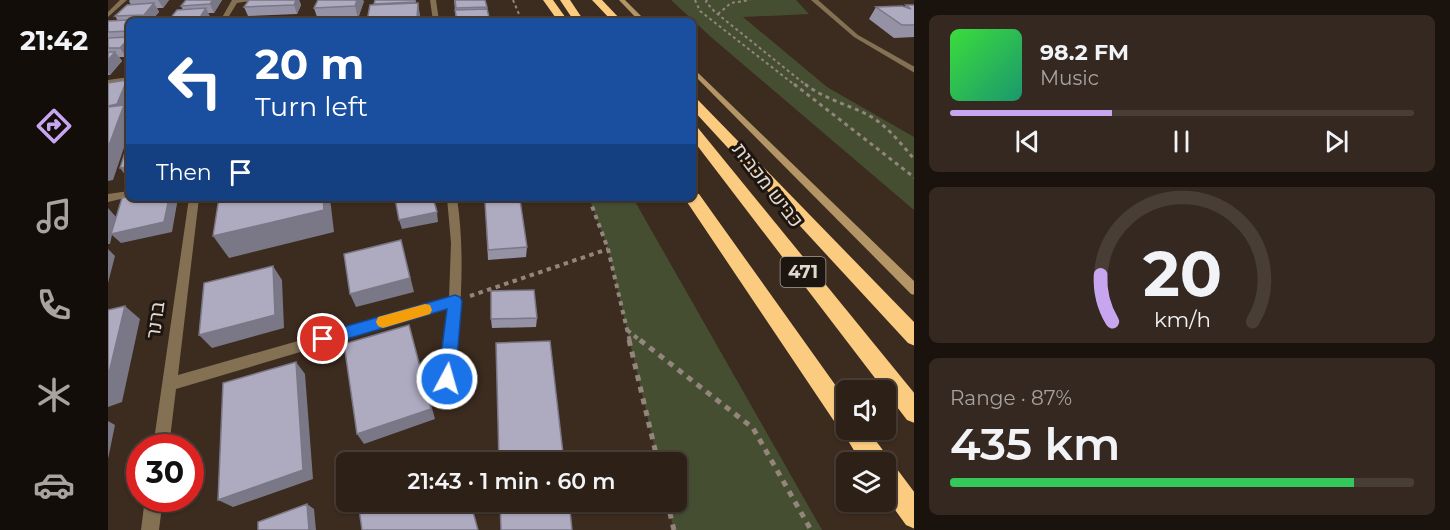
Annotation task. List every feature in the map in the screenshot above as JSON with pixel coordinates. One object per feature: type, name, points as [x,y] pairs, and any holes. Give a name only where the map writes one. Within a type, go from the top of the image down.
[{"type":"highway","points":[[549,0],[561,18]]},
{"type":"highway","points":[[565,0],[577,18]]},
{"type":"highway","points":[[596,0],[609,18]]},
{"type":"highway","points":[[596,0],[614,18]]},
{"type":"highway","points":[[696,105],[914,336]]},
{"type":"highway","name":"כביש מכבית","points":[[696,135],[914,411]]},
{"type":"highway","name":"471","points":[[695,201],[836,405]]},
{"type":"highway","points":[[896,489],[914,515]]},
{"type":"main road","points":[[622,0],[640,18]]},
{"type":"main road","points":[[696,73],[914,289]]},
{"type":"street","points":[[108,15],[124,0]]},
{"type":"street","points":[[225,18],[235,0],[253,0]]},
{"type":"street","points":[[433,0],[436,18]]},
{"type":"street","points":[[814,0],[856,36],[914,70]]},
{"type":"street","points":[[108,82],[126,79]]},
{"type":"street","points":[[108,198],[126,195]]},
{"type":"street","name":"ברנר","points":[[163,434],[194,201]]},
{"type":"street","points":[[447,379],[455,301],[456,242],[452,201]]},
{"type":"street","points":[[170,384],[455,301]]},
{"type":"street","points":[[150,530],[152,512]]},
{"type":"path","points":[[513,0],[521,18]]},
{"type":"path","points":[[695,0],[700,11],[914,177]]},
{"type":"path","points":[[706,0],[718,14],[815,92],[870,116],[889,131],[914,159]]},
{"type":"path","points":[[718,14],[731,3],[750,0]]},
{"type":"path","points":[[590,201],[608,249],[656,452]]},
{"type":"path","points":[[455,301],[608,249]]},
{"type":"path","points":[[627,330],[753,428],[811,530]]},
{"type":"path","points":[[670,512],[674,530]]},
{"type":"green space","points":[[671,0],[796,0],[809,14],[743,17],[827,87],[914,137],[914,210],[711,37],[696,23],[696,18],[690,18]]},
{"type":"green space","points":[[590,201],[635,201],[822,530],[674,530],[670,512],[687,512],[687,452],[656,452],[608,249]]},
{"type":"building","points":[[186,0],[213,0],[210,4],[181,6]]},
{"type":"building","points":[[249,0],[296,0],[294,5],[244,7]]},
{"type":"building","points":[[318,0],[357,0],[355,6],[314,8]]},
{"type":"building","points":[[375,0],[415,0],[415,2],[374,4]]},
{"type":"building","points":[[455,0],[485,0],[487,7],[456,8]]},
{"type":"building","points":[[154,3],[144,15],[115,16],[127,5]]},
{"type":"building","points":[[418,3],[417,18],[368,18],[370,5]]},
{"type":"building","points":[[906,5],[914,5],[914,25],[902,25],[876,7],[902,6],[911,9]]},
{"type":"building","points":[[206,8],[200,18],[171,18],[177,10]]},
{"type":"building","points":[[487,9],[489,18],[456,18],[455,10]]},
{"type":"building","points":[[126,20],[126,31],[108,32],[108,21]]},
{"type":"building","points":[[126,37],[126,41],[120,48],[108,48],[108,38]]},
{"type":"building","points":[[108,52],[115,52],[108,60]]},
{"type":"building","points":[[126,80],[117,104],[108,106],[108,83]]},
{"type":"building","points":[[124,105],[108,148],[108,107]]},
{"type":"building","points":[[126,149],[126,167],[120,168]]},
{"type":"building","points":[[126,197],[126,201],[168,201],[164,222],[111,234],[122,198]]},
{"type":"building","points":[[219,201],[323,201],[324,210],[213,236]]},
{"type":"building","points":[[396,201],[434,201],[437,212],[399,220]]},
{"type":"building","points":[[520,201],[527,247],[488,250],[485,202]]},
{"type":"building","points":[[401,240],[410,278],[350,294],[344,254]]},
{"type":"building","points":[[273,266],[275,315],[199,335],[204,283]]},
{"type":"building","points":[[534,290],[537,318],[491,319],[491,291]]},
{"type":"building","points":[[125,306],[108,377],[108,310]]},
{"type":"building","points":[[409,325],[431,409],[357,434],[344,344]]},
{"type":"building","points":[[550,341],[563,452],[499,452],[496,343]]},
{"type":"building","points":[[296,362],[303,470],[218,500],[223,383]]},
{"type":"building","points":[[307,504],[309,530],[258,530],[258,522]]},
{"type":"building","points":[[360,512],[473,512],[478,530],[362,530]]},
{"type":"building","points":[[500,512],[570,512],[572,530],[501,530]]},
{"type":"slow traffic","points":[[383,322],[425,310]]},
{"type":"route","points":[[323,339],[455,301],[447,379]]}]
